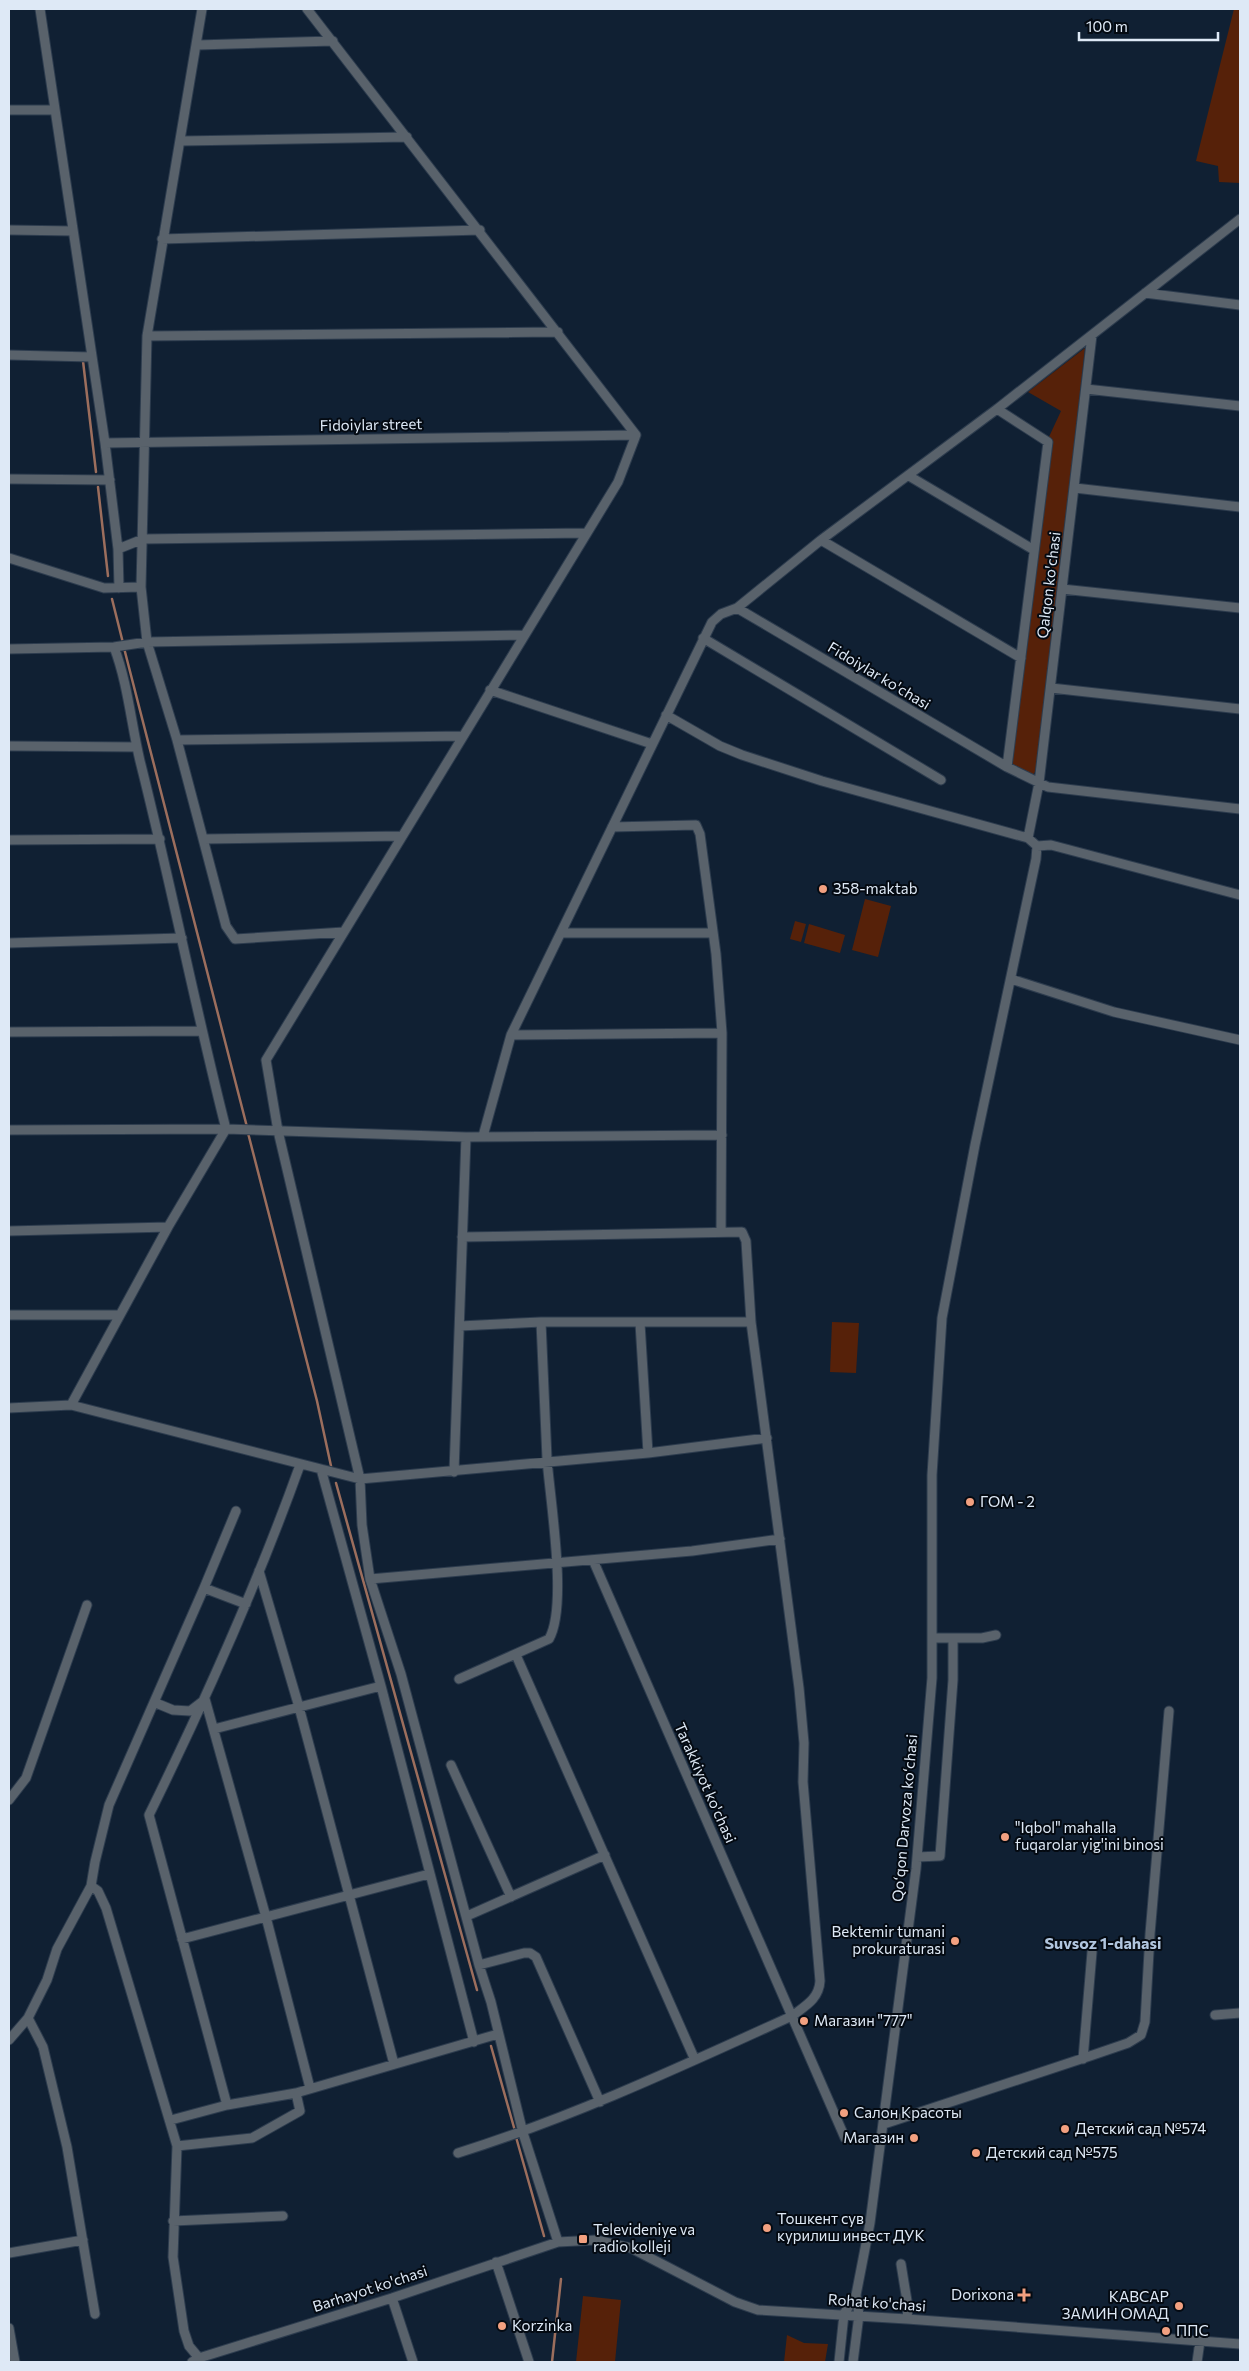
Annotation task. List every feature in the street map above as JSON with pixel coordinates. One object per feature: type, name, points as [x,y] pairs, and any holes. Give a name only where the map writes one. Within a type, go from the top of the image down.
[{"type":"street","points":[[40,9],[106,443],[118,549],[120,588]]},
{"type":"street","points":[[202,9],[198,45],[162,239],[147,336],[141,587],[147,642],[177,740],[226,926],[235,939],[344,932]]},
{"type":"street","points":[[307,9],[334,41],[480,230],[636,435],[618,482],[585,533],[266,1060],[278,1132],[360,1479],[362,1526],[370,1579],[401,1674],[479,1966],[491,2002],[522,2133],[558,2242]]},
{"type":"street","points":[[198,45],[334,41]]},
{"type":"street","points":[[9,110],[54,110]]},
{"type":"street","points":[[181,142],[407,137]]},
{"type":"street","points":[[484,1136],[511,1035],[708,626],[716,617],[737,608],[821,540],[997,409],[1240,219]]},
{"type":"street","points":[[9,230],[73,231]]},
{"type":"street","points":[[162,239],[480,230]]},
{"type":"street","points":[[1145,293],[1240,304]]},
{"type":"street","points":[[147,336],[558,332]]},
{"type":"street","name":"Qalqon ko'chasi","points":[[1028,838],[1039,783],[1092,335]]},
{"type":"street","points":[[9,355],[92,357]]},
{"type":"street","points":[[1086,389],[1240,406]]},
{"type":"street","points":[[997,409],[1048,442],[1008,768]]},
{"type":"street","name":"Fidoiylar street","points":[[106,443],[636,435]]},
{"type":"street","points":[[909,476],[1034,550]]},
{"type":"street","points":[[9,479],[110,480]]},
{"type":"street","points":[[1075,488],[1240,507]]},
{"type":"street","points":[[118,549],[143,539],[585,533]]},
{"type":"street","points":[[821,540],[1021,658]]},
{"type":"street","points":[[9,558],[104,588],[141,587]]},
{"type":"street","points":[[1062,589],[1240,608]]},
{"type":"street","name":"Fidoiylar ko'chasi","points":[[737,608],[1008,768],[1048,787],[1240,809]]},
{"type":"street","points":[[9,649],[114,647],[147,642],[524,635]]},
{"type":"street","points":[[703,638],[941,780]]},
{"type":"street","points":[[70,1405],[168,1227],[226,1129],[201,1031],[160,839],[137,747],[122,669],[114,647]]},
{"type":"street","points":[[1050,688],[1240,709]]},
{"type":"street","points":[[490,690],[652,744]]},
{"type":"street","points":[[666,714],[720,746],[822,781],[1028,838],[1037,846],[1051,845],[1240,895]]},
{"type":"street","points":[[177,740],[462,736]]},
{"type":"street","points":[[9,746],[137,747]]},
{"type":"street","points":[[612,827],[696,825],[700,834],[713,933],[722,1033],[721,1232]]},
{"type":"street","points":[[204,839],[402,836]]},
{"type":"street","points":[[9,840],[160,839]]},
{"type":"street","name":"Qoʻqon Darvoza koʻchasi","points":[[853,2362],[859,2315],[856,2294],[870,2223],[884,2124],[917,1857],[933,1638],[932,1481],[944,1302],[1036,859],[1037,846]]},
{"type":"street","points":[[561,933],[713,933]]},
{"type":"street","points":[[9,943],[182,938]]},
{"type":"street","points":[[1011,979],[1114,1012],[1240,1040]]},
{"type":"street","points":[[9,1032],[201,1031]]},
{"type":"street","points":[[511,1035],[722,1033]]},
{"type":"street","points":[[9,1130],[226,1129],[466,1137],[722,1136]]},
{"type":"street","points":[[454,1472],[466,1137]]},
{"type":"street","points":[[9,1230],[168,1227]]},
{"type":"street","points":[[458,2153],[522,2133],[600,2102],[695,2060],[792,2016],[820,1992],[799,1688],[750,1322],[746,1241],[742,1232],[462,1237]]},
{"type":"street","points":[[9,1315],[119,1315]]},
{"type":"street","points":[[460,1326],[540,1322],[750,1322]]},
{"type":"street","points":[[459,1679],[549,1639],[553,1632],[557,1562],[548,1461],[540,1322]]},
{"type":"street","points":[[640,1323],[648,1453]]},
{"type":"street","points":[[9,1408],[70,1405],[360,1479],[648,1453],[767,1438]]},
{"type":"street","points":[[227,2105],[149,1815],[206,1699],[246,1604],[300,1465]]},
{"type":"street","points":[[321,1469],[381,1686],[474,2042]]},
{"type":"street","points":[[9,2040],[28,2018],[47,1980],[57,1949],[91,1886],[95,1862],[110,1805],[156,1703],[236,1511]]},
{"type":"street","points":[[370,1579],[692,1551],[780,1539]]},
{"type":"street","name":"Tarakkiyot ko'chasi","points":[[593,1560],[844,2138]]},
{"type":"street","points":[[259,1571],[300,1707],[394,2064]]},
{"type":"street","points":[[204,1588],[246,1604]]},
{"type":"street","points":[[9,1800],[26,1778],[87,1604]]},
{"type":"street","points":[[933,1638],[996,1635]]},
{"type":"street","points":[[917,1857],[940,1856],[953,1680],[953,1638]]},
{"type":"street","points":[[516,1655],[695,2060]]},
{"type":"street","points":[[214,1730],[381,1686]]},
{"type":"street","points":[[156,1703],[173,1710],[190,1712],[206,1699]]},
{"type":"street","points":[[206,1699],[266,1917],[310,2088]]},
{"type":"street","points":[[884,2124],[1083,2059],[1128,2043],[1141,2035],[1146,2022],[1150,1934],[1169,1711]]},
{"type":"street","points":[[451,1765],[511,1897]]},
{"type":"street","points":[[467,1916],[605,1855]]},
{"type":"street","points":[[182,1940],[429,1874]]},
{"type":"street","points":[[91,1886],[98,1891],[106,1908],[178,2146],[173,2221],[173,2257],[184,2331],[195,2360]]},
{"type":"street","points":[[1083,2059],[1092,1952]]},
{"type":"street","points":[[479,1966],[524,1953],[530,1953],[536,1957],[600,2102]]},
{"type":"street","points":[[1215,2015],[1240,2014]]},
{"type":"street","points":[[28,2018],[43,2047],[67,2147],[95,2314]]},
{"type":"street","points":[[170,2120],[227,2105],[296,2093],[498,2034]]},
{"type":"street","points":[[178,2146],[252,2138],[300,2111],[296,2093]]},
{"type":"street","points":[[173,2221],[282,2216]]},
{"type":"street","points":[[9,2253],[83,2240]]},
{"type":"street","name":"Rohat ko'chasi","points":[[558,2242],[596,2240],[619,2244],[735,2302],[758,2310],[907,2318],[1240,2344]]},
{"type":"street","name":"Barhayot ko'chasi","points":[[195,2360],[214,2358],[558,2242]]},
{"type":"street","points":[[496,2262],[529,2362]]},
{"type":"street","points":[[901,2264],[908,2307],[907,2318]]},
{"type":"street","name":"Qoʻqon Darvoza koʻchasi","points":[[844,2314],[856,2294]]},
{"type":"street","points":[[392,2298],[413,2362]]},
{"type":"street","points":[[839,2362],[844,2314]]},
{"type":"street","points":[[9,2328],[15,2362]]},
{"type":"street","points":[[1197,2362],[1200,2341]]},
{"type":"shaded area","points":[[1234,9],[1240,9],[1240,183],[1219,182],[1218,166],[1196,161]]},
{"type":"shaded area","points":[[1085,348],[1038,767],[1033,775],[1012,764],[1051,440],[1048,439],[1061,411],[1028,392]]},
{"type":"shaded area","points":[[865,899],[891,906],[878,957],[852,950]]},
{"type":"shaded area","points":[[795,921],[806,924],[801,942],[790,939]]},
{"type":"shaded area","points":[[809,924],[845,935],[840,953],[804,943]]},
{"type":"shaded area","points":[[832,1322],[859,1323],[856,1373],[830,1372]]},
{"type":"shaded area","points":[[583,2296],[621,2300],[615,2362],[576,2362]]},
{"type":"shaded area","points":[[787,2335],[804,2343],[828,2344],[825,2362],[784,2362]]},
{"type":"waterway","points":[[83,361],[96,472]]},
{"type":"waterway","points":[[98,487],[108,576]]},
{"type":"waterway","points":[[112,599],[123,643]]},
{"type":"waterway","points":[[124,648],[247,1127]]},
{"type":"waterway","points":[[248,1133],[317,1401],[331,1466]]},
{"type":"waterway","points":[[336,1483],[477,1990]]},
{"type":"waterway","points":[[491,2046],[515,2131]]},
{"type":"waterway","points":[[516,2137],[544,2236]]},
{"type":"waterway","points":[[552,2362],[561,2279]]},
{"type":"place","name":"358-maktab","points":[[823,889]]},
{"type":"place","name":"ГОМ - 2","points":[[970,1502]]},
{"type":"place","name":"\"Iqbol\" mahalla fuqarolar yig'ini binosi","points":[[1005,1837]]},
{"type":"place","name":"Bektemir tumani prokuraturasi","points":[[955,1941]]},
{"type":"place","name":"Магазин \"777\"","points":[[804,2021]]},
{"type":"place","name":"Салон Красоты","points":[[844,2113]]},
{"type":"place","name":"Детский сад №574","points":[[1065,2129]]},
{"type":"place","name":"Магазин","points":[[914,2138]]},
{"type":"place","name":"Детский сад №575","points":[[976,2153]]},
{"type":"place","name":"Тошкент сув курилиш инвест ДУК","points":[[767,2228]]},
{"type":"place","name":"Televideniye va radio kolleji","points":[[583,2239]]},
{"type":"place","name":"Dorixona","points":[[1024,2295]]},
{"type":"place","name":"КАВСАР ЗАМИН ОМАД","points":[[1179,2306]]},
{"type":"place","name":"Korzinka","points":[[502,2326]]},
{"type":"place","name":"ППС","points":[[1166,2331]]},
{"type":"district","name":"Suvsoz 1-dahasi","points":[[1103,1943]]}]
